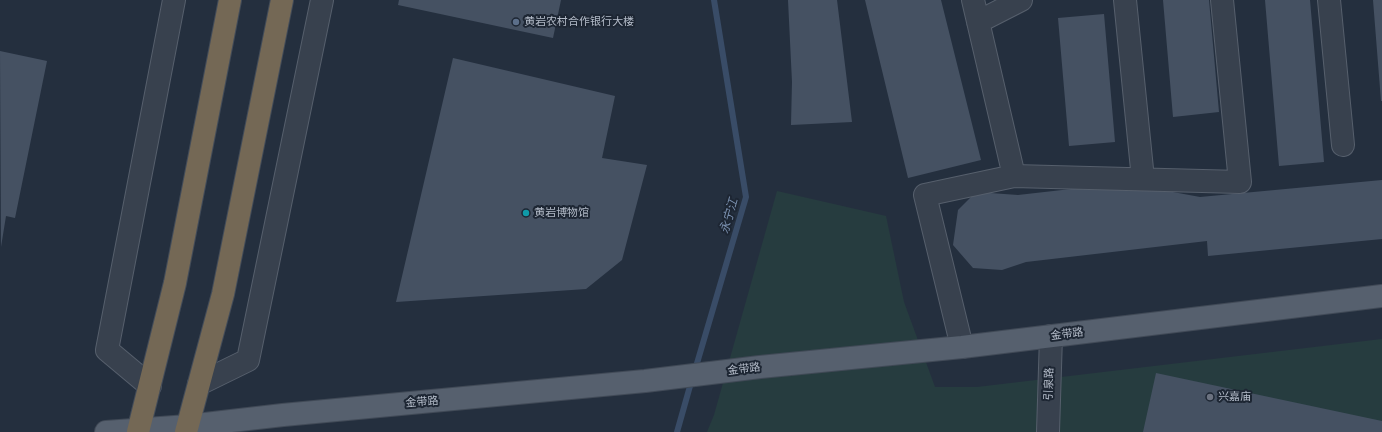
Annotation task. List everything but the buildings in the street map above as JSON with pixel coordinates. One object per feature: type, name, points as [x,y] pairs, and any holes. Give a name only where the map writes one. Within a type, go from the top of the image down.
[{"type":"highway","points":[[139,431],[175,284],[230,0]]},
{"type":"highway","points":[[187,429],[223,294],[282,0]]},
{"type":"main road","name":"金带路","points":[[106,432],[187,429],[283,415],[645,381],[760,367],[962,347],[1382,296]]},
{"type":"street","points":[[150,386],[107,350],[174,0]]},
{"type":"street","points":[[199,384],[248,360],[322,0]]},
{"type":"street","points":[[973,0],[1014,176]]},
{"type":"street","points":[[978,22],[1021,0]]},
{"type":"street","points":[[1125,0],[1143,179]]},
{"type":"street","points":[[962,347],[925,195],[1014,176],[1240,182],[1222,0]]},
{"type":"street","points":[[1329,0],[1343,145]]},
{"type":"street","name":"引泉路","points":[[1048,432],[1051,336]]},
{"type":"green space","points":[[777,191],[886,216],[904,302],[935,387],[977,387],[1382,339],[1382,432],[707,432],[714,415]]},
{"type":"waterway","name":"永宁江","points":[[695,370],[746,197],[714,0]]},
{"type":"waterway","name":"永宁江","points":[[677,432],[692,379]]},
{"type":"place","name":"黄岩农村合作银行大楼","points":[[516,22]]},
{"type":"place","name":"黄岩博物馆","points":[[526,213]]},
{"type":"place","name":"兴嘉庙","points":[[1210,397]]}]
